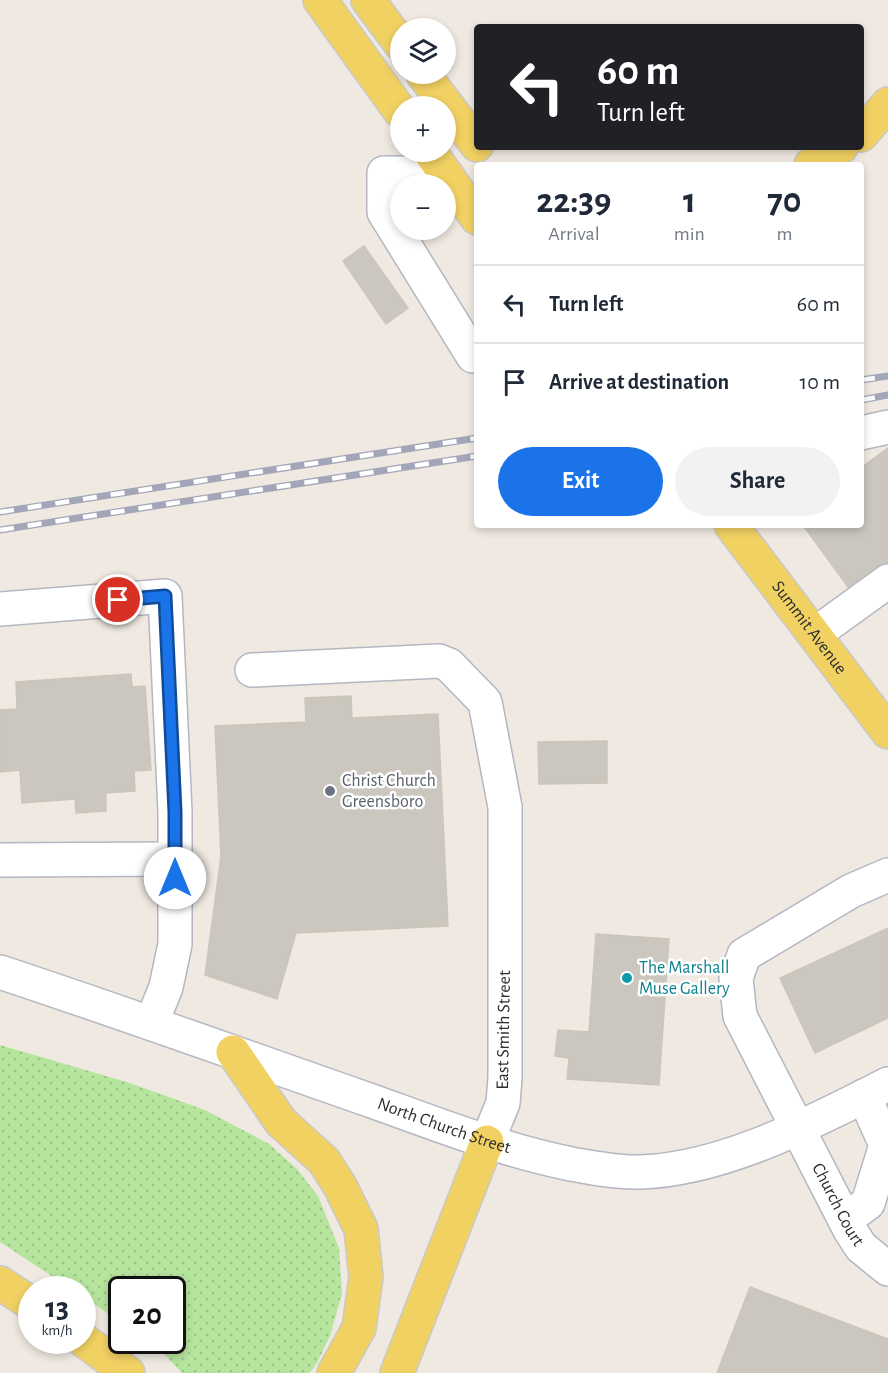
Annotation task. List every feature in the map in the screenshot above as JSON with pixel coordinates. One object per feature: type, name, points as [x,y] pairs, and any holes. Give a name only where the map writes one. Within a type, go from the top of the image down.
[{"type":"main road","points":[[320,0],[390,97]]},
{"type":"main road","points":[[368,0],[390,30]]},
{"type":"main road","points":[[345,34],[401,81],[412,96]]},
{"type":"main road","points":[[431,84],[474,141]]},
{"type":"main road","points":[[864,132],[888,104]]},
{"type":"main road","points":[[816,162],[836,150]]},
{"type":"main road","points":[[452,172],[474,212]]},
{"type":"main road","name":"Summit Avenue","points":[[733,528],[888,732]]},
{"type":"main road","points":[[232,1052],[281,1122],[324,1161],[340,1186],[361,1229],[366,1277],[358,1328],[334,1373]]},
{"type":"main road","name":"East Smith Street","points":[[398,1373],[487,1142]]},
{"type":"main road","points":[[0,1283],[18,1295]]},
{"type":"main road","points":[[96,1349],[128,1373]]},
{"type":"street","points":[[452,172],[384,173],[384,212],[473,356]]},
{"type":"street","points":[[864,432],[888,427]]},
{"type":"street","points":[[815,634],[888,582]]},
{"type":"street","points":[[0,609],[165,596],[175,812],[175,944],[166,987],[152,1022]]},
{"type":"street","name":"East Smith Street","points":[[252,670],[439,662],[449,664],[485,702],[505,812],[504,1078],[502,1103],[487,1142]]},
{"type":"street","points":[[0,860],[175,859]]},
{"type":"street","name":"Church Court","points":[[888,875],[851,891],[744,955],[736,978],[740,1016],[845,1220],[861,1247],[888,1269]]},
{"type":"street","name":"North Church Street","points":[[0,972],[152,1022],[487,1142],[596,1169],[640,1172],[680,1168],[706,1162],[798,1129],[876,1090]]},
{"type":"street","points":[[845,1220],[868,1203],[886,1145],[876,1090]]},
{"type":"green space","points":[[0,1045],[130,1083],[205,1110],[269,1144],[297,1169],[318,1196],[339,1248],[342,1294],[330,1336],[316,1365],[309,1373],[182,1373],[164,1354],[186,1354],[186,1276],[108,1276],[108,1314],[96,1305],[96,1276],[52,1276],[0,1242]]},
{"type":"building","points":[[364,246],[408,308],[386,324],[343,261]]},
{"type":"building","points":[[888,448],[888,563],[877,566],[848,587],[805,528],[864,528],[864,466]]},
{"type":"building","points":[[131,674],[132,687],[145,686],[151,770],[134,771],[135,791],[106,793],[106,811],[76,813],[75,799],[22,803],[20,770],[0,772],[0,710],[17,709],[16,682]]},
{"type":"building","name":"Christ Church Greensboro","points":[[351,696],[352,718],[438,714],[448,926],[296,933],[277,999],[205,975],[221,856],[215,726],[306,722],[305,698]]},
{"type":"building","points":[[607,741],[607,783],[539,784],[538,742]]},
{"type":"building","points":[[888,928],[888,1018],[815,1053],[780,978]]},
{"type":"building","points":[[596,934],[669,939],[659,1085],[567,1079],[569,1058],[555,1056],[558,1030],[589,1032]]},
{"type":"building","points":[[750,1287],[888,1339],[888,1373],[717,1373]]},
{"type":"railway","points":[[864,380],[888,376]]},
{"type":"railway","points":[[864,399],[888,395]]},
{"type":"railway","points":[[0,512],[474,438]]},
{"type":"railway","points":[[0,530],[474,456]]},
{"type":"place","name":"Christ Church Greensboro","points":[[330,791]]},
{"type":"place","name":"The Marshall Muse Gallery","points":[[627,978]]},
{"type":"route","points":[[118,600],[165,596],[175,812],[175,878]]}]
